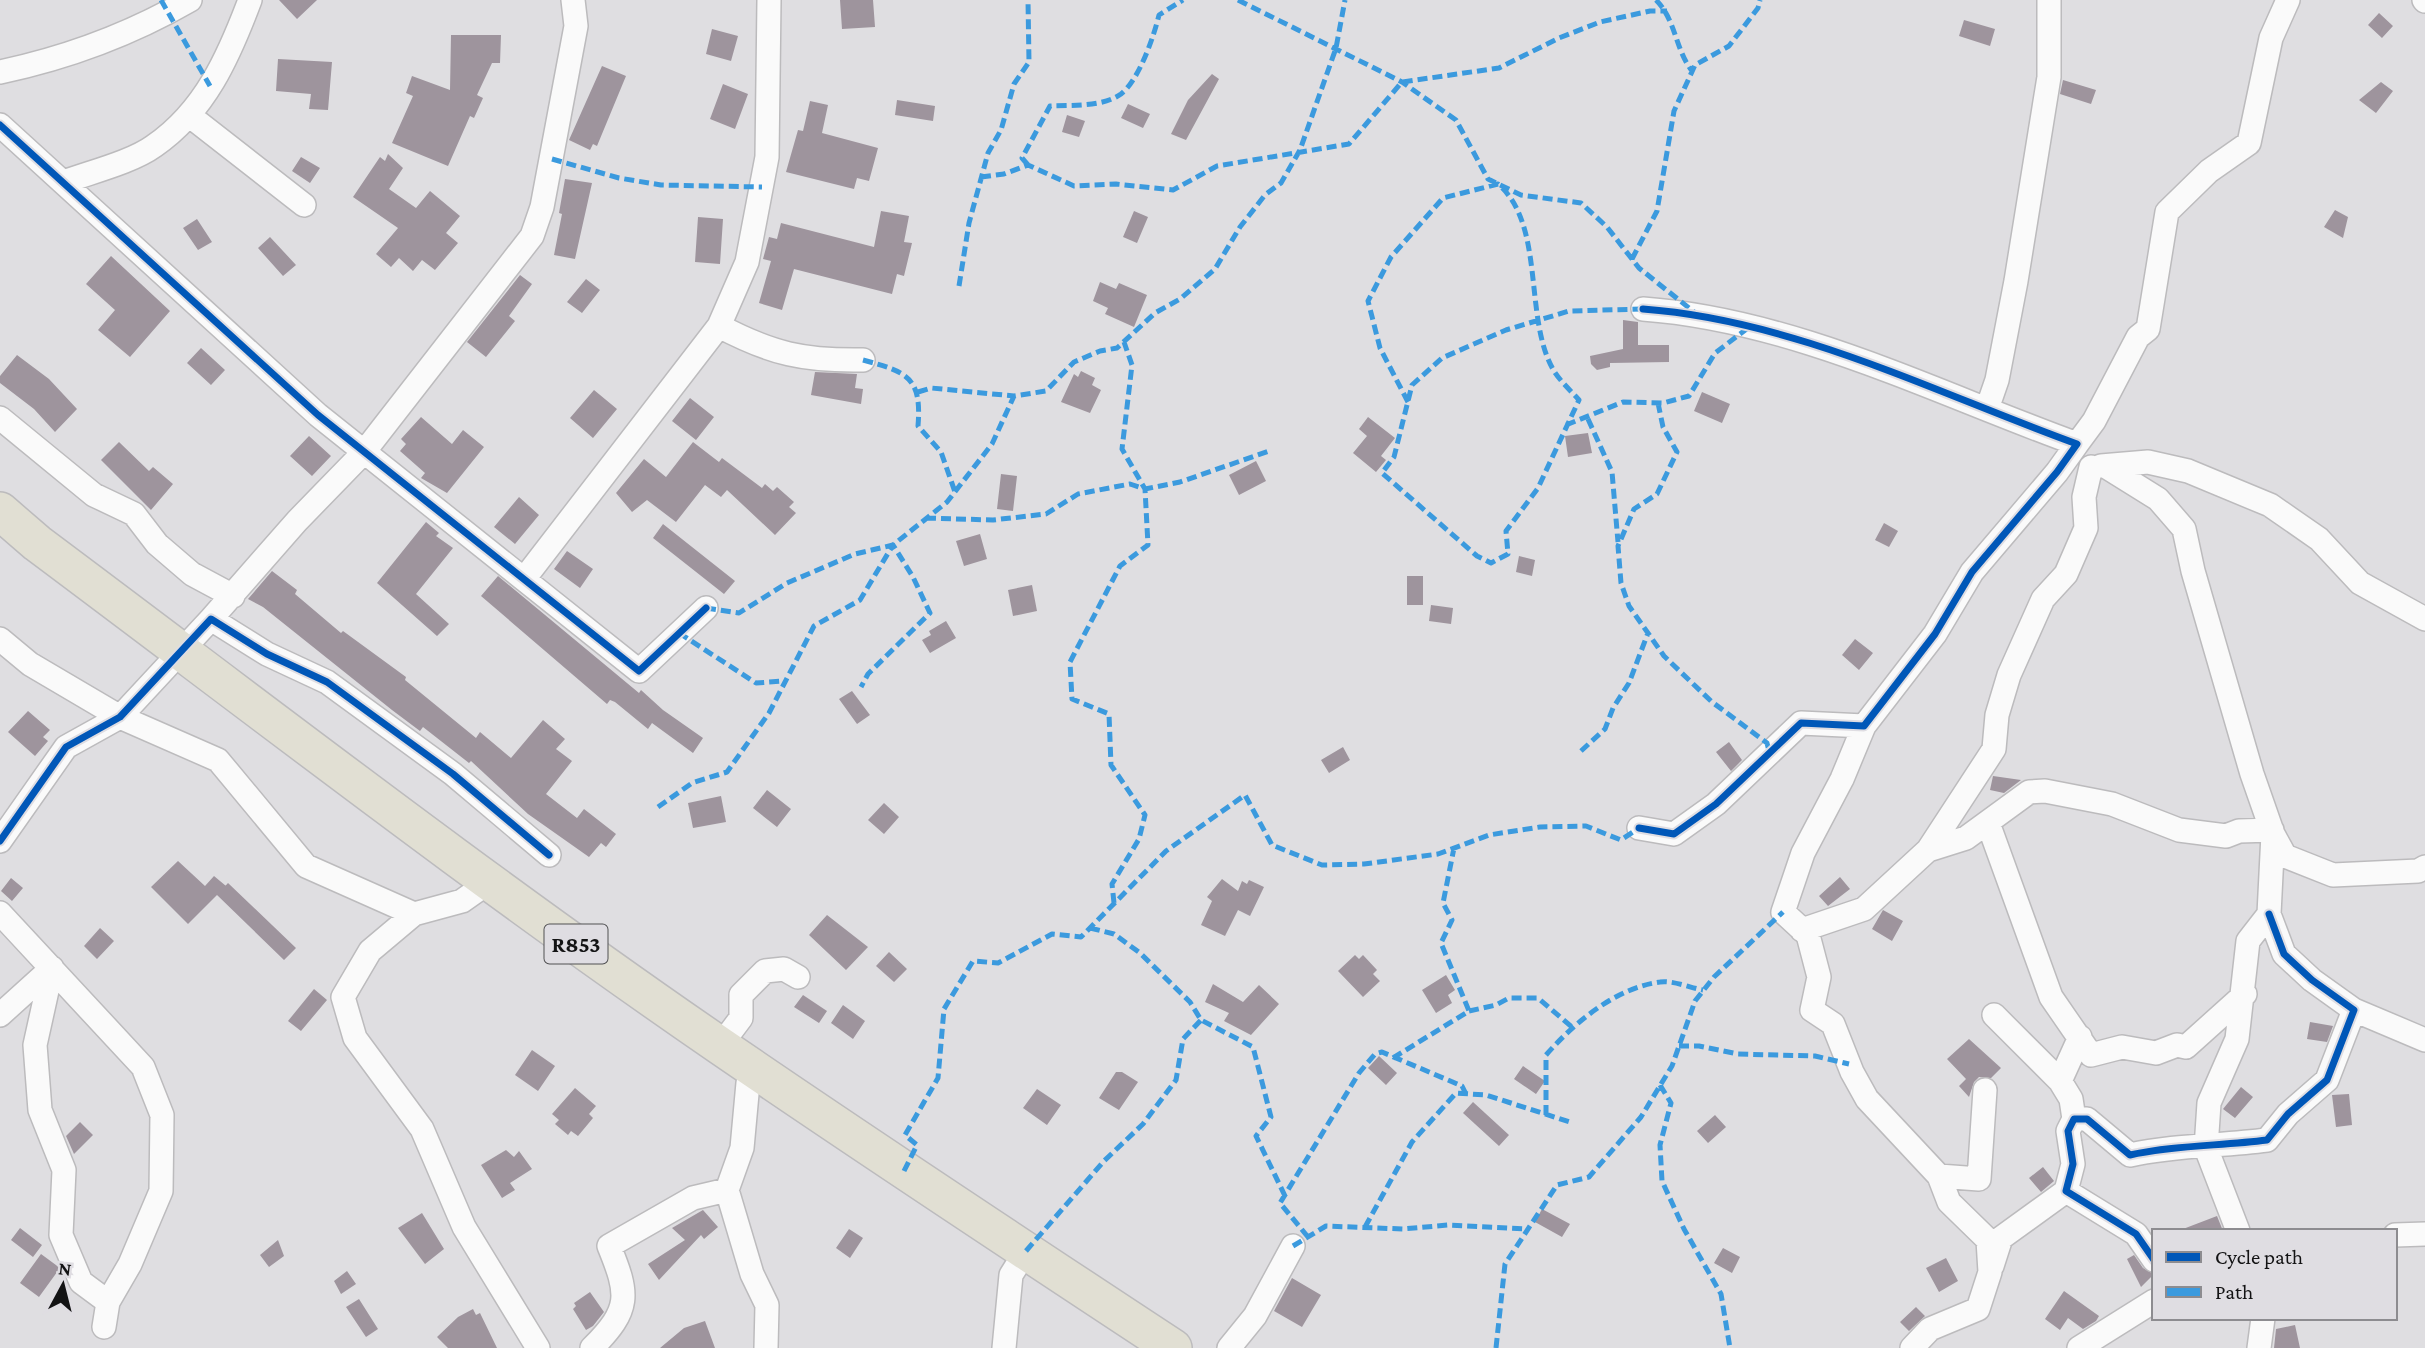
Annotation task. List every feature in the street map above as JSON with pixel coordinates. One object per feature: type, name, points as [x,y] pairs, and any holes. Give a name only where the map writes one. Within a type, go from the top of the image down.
[{"type":"main road","name":"R853","points":[[0,511],[489,882],[845,1132],[1173,1348]]},
{"type":"street","points":[[0,72],[48,62],[125,32],[190,0]]},
{"type":"street","points":[[64,182],[153,148],[190,116],[229,55],[250,0]]},
{"type":"street","points":[[0,841],[66,747],[120,717],[233,596],[297,521],[364,452],[532,236],[542,207],[576,26],[573,0]]},
{"type":"street","points":[[524,579],[719,326],[747,262],[767,158],[769,0]]},
{"type":"street","points":[[1987,409],[1997,380],[2049,77],[2049,0]]},
{"type":"street","points":[[1990,1272],[1988,1240],[1949,1202],[1939,1176],[1867,1099],[1852,1072],[1833,1024],[1812,1010],[1819,977],[1808,935],[1783,912],[1803,853],[1842,779],[1864,726],[1935,634],[1972,572],[2046,485],[2077,443],[2099,411],[2137,337],[2148,329],[2167,212],[2209,171],[2249,143],[2271,38],[2288,0]]},
{"type":"street","points":[[190,116],[304,205]]},
{"type":"street","points":[[0,125],[318,415],[639,671],[706,608]]},
{"type":"street","points":[[1643,309],[1694,312],[1820,348],[2077,443]]},
{"type":"street","points":[[719,326],[758,347],[815,361],[863,360]]},
{"type":"street","points":[[0,418],[94,495],[134,514],[157,544],[192,574],[233,596]]},
{"type":"street","points":[[2035,429],[2048,450],[2046,485]]},
{"type":"street","points":[[2046,485],[2098,466],[2148,462],[2188,471],[2270,505],[2319,539],[2360,583],[2425,620]]},
{"type":"street","points":[[2098,466],[2158,499],[2184,530],[2193,571],[2272,832],[2285,856],[2333,875],[2418,871],[2425,867]]},
{"type":"street","points":[[1802,930],[1864,909],[1928,850],[1994,749],[1997,715],[2009,676],[2043,599],[2066,574],[2086,528],[2084,497],[2098,466]]},
{"type":"street","points":[[211,619],[267,654],[327,682],[453,774],[549,855]]},
{"type":"street","points":[[0,639],[30,664],[120,717],[218,760],[306,866],[414,914]]},
{"type":"street","points":[[1639,828],[1674,834],[1716,804],[1801,723],[1864,726]]},
{"type":"street","points":[[1928,850],[1966,838],[2029,792],[2045,791],[2132,810],[2179,830],[2227,836],[2239,831],[2272,832]]},
{"type":"street","points":[[1988,823],[2051,997],[2091,1055],[2122,1046],[2157,1053],[2177,1045],[2186,1047],[2245,994]]},
{"type":"street","points":[[2272,832],[2269,914],[2284,954],[2312,980],[2354,1010],[2425,1040]]},
{"type":"street","points":[[489,882],[462,901],[414,914],[370,951],[343,997],[355,1038],[422,1129],[464,1227],[538,1348]]},
{"type":"street","points":[[0,914],[143,1067],[162,1115],[161,1191],[130,1264],[108,1303],[104,1327]]},
{"type":"street","points":[[2237,1229],[2206,1148],[2209,1103],[2237,1039],[2245,994],[2248,941],[2269,914]]},
{"type":"street","points":[[0,1015],[52,968]]},
{"type":"street","points":[[52,968],[35,1045],[40,1110],[64,1170],[61,1235],[81,1282],[108,1303]]},
{"type":"street","points":[[720,1046],[741,1018],[741,995],[765,971],[784,969],[798,977]]},
{"type":"street","points":[[2074,1119],[2087,1119],[2130,1155],[2164,1148],[2206,1148],[2267,1140],[2288,1114],[2327,1080],[2354,1010]]},
{"type":"street","points":[[1912,1348],[1930,1329],[1978,1309],[2001,1238],[2066,1191],[2073,1164],[2068,1131],[2074,1119],[2071,1099],[2060,1082],[1994,1015]]},
{"type":"street","points":[[2060,1082],[2080,1037]]},
{"type":"street","points":[[758,1071],[748,1083],[742,1148],[727,1190],[752,1274],[767,1305],[766,1348]]},
{"type":"street","points":[[1939,1176],[1979,1179],[1984,1090]]},
{"type":"street","points":[[592,1348],[617,1320],[623,1299],[625,1283],[609,1246],[693,1198],[727,1190]]},
{"type":"street","points":[[2066,1191],[2136,1234],[2152,1257]]},
{"type":"street","points":[[2397,1235],[2425,1234]]},
{"type":"street","points":[[1229,1348],[1255,1316],[1293,1246]]},
{"type":"street","points":[[1004,1348],[1011,1275],[1026,1251]]},
{"type":"street","points":[[2079,1348],[2152,1302]]},
{"type":"street","points":[[2259,1348],[2263,1320]]},
{"type":"building","points":[[279,0],[317,0],[297,19]]},
{"type":"building","points":[[840,0],[873,0],[875,27],[842,29]]},
{"type":"building","points":[[2379,13],[2393,26],[2382,38],[2368,25]]},
{"type":"building","points":[[1964,20],[1995,29],[1990,46],[1959,36]]},
{"type":"building","points":[[712,29],[738,36],[731,61],[706,54]]},
{"type":"building","points":[[451,35],[501,35],[500,63],[492,63],[477,95],[483,98],[474,118],[470,116],[448,166],[392,143],[413,96],[406,93],[412,76],[450,90]]},
{"type":"building","points":[[278,59],[332,62],[328,110],[309,109],[311,94],[276,91]]},
{"type":"building","points":[[602,66],[626,76],[597,146],[593,144],[590,150],[569,140]]},
{"type":"building","points":[[1212,74],[1219,79],[1186,140],[1171,134],[1188,100]]},
{"type":"building","points":[[2063,80],[2096,90],[2091,104],[2060,94]]},
{"type":"building","points":[[2381,82],[2393,91],[2376,113],[2359,100]]},
{"type":"building","points":[[723,84],[748,94],[735,129],[710,119]]},
{"type":"building","points":[[897,100],[935,106],[933,121],[895,115]]},
{"type":"building","points":[[810,101],[828,105],[822,133],[878,148],[869,181],[857,178],[854,189],[786,172],[798,130],[803,131]]},
{"type":"building","points":[[1128,104],[1150,114],[1143,128],[1121,118]]},
{"type":"building","points":[[1067,115],[1085,121],[1079,137],[1062,132]]},
{"type":"building","points":[[388,154],[403,168],[389,189],[416,208],[430,191],[460,216],[446,233],[458,243],[435,270],[422,260],[413,271],[399,258],[391,267],[376,254],[398,228],[353,197],[380,157],[385,161]]},
{"type":"building","points":[[301,157],[320,168],[310,183],[292,171]]},
{"type":"building","points":[[565,179],[592,183],[575,259],[554,255]]},
{"type":"building","points":[[2335,210],[2348,217],[2343,238],[2324,227]]},
{"type":"building","points":[[881,211],[909,216],[904,242],[912,243],[904,276],[897,274],[892,294],[794,269],[782,310],[759,303],[771,261],[763,259],[769,237],[777,239],[781,223],[874,247]]},
{"type":"building","points":[[1134,211],[1148,217],[1137,243],[1123,237]]},
{"type":"building","points":[[698,217],[723,219],[720,264],[695,262]]},
{"type":"building","points":[[197,219],[212,242],[198,250],[183,228]]},
{"type":"building","points":[[270,237],[296,265],[283,276],[258,248]]},
{"type":"building","points":[[111,256],[170,311],[130,357],[98,330],[115,310],[86,284]]},
{"type":"building","points":[[520,275],[532,284],[509,316],[515,321],[486,357],[467,342]]},
{"type":"building","points":[[586,279],[600,290],[582,313],[567,302]]},
{"type":"building","points":[[1100,282],[1116,289],[1119,283],[1147,295],[1134,327],[1105,314],[1108,308],[1093,301]]},
{"type":"building","points":[[1623,320],[1638,322],[1638,345],[1669,345],[1669,362],[1610,363],[1610,367],[1597,370],[1591,364],[1590,356],[1623,349]]},
{"type":"building","points":[[201,348],[225,370],[211,385],[187,363]]},
{"type":"building","points":[[17,355],[49,379],[77,409],[55,432],[34,409],[0,383],[0,376]]},
{"type":"building","points":[[1081,371],[1095,378],[1092,385],[1101,390],[1090,413],[1061,402],[1074,374],[1078,377]]},
{"type":"building","points":[[815,372],[857,374],[855,388],[863,389],[861,404],[811,395]]},
{"type":"building","points":[[594,390],[617,409],[593,438],[570,418]]},
{"type":"building","points":[[1702,392],[1730,404],[1722,423],[1694,411]]},
{"type":"building","points":[[690,398],[714,417],[696,440],[672,421]]},
{"type":"building","points":[[421,417],[452,444],[463,430],[484,447],[447,493],[421,478],[425,473],[400,451],[406,444],[401,439]]},
{"type":"building","points":[[1368,417],[1395,438],[1381,456],[1386,460],[1376,472],[1353,453],[1367,436],[1359,429]]},
{"type":"building","points":[[1588,433],[1592,453],[1568,457],[1565,436]]},
{"type":"building","points":[[309,436],[331,456],[312,476],[290,456]]},
{"type":"building","points":[[119,442],[149,471],[153,467],[173,484],[151,510],[101,460]]},
{"type":"building","points":[[693,442],[719,462],[722,458],[762,488],[765,484],[773,491],[777,487],[794,502],[789,507],[796,513],[775,535],[727,490],[721,497],[705,485],[676,522],[647,500],[632,512],[616,493],[644,459],[666,477]]},
{"type":"building","points":[[1256,461],[1266,481],[1239,495],[1229,475]]},
{"type":"building","points":[[1001,474],[1017,476],[1013,511],[997,509]]},
{"type":"building","points":[[519,497],[539,515],[515,544],[494,527]]},
{"type":"building","points":[[426,522],[439,533],[436,536],[453,548],[416,594],[449,624],[437,636],[377,583]]},
{"type":"building","points":[[1884,523],[1898,531],[1889,547],[1875,540]]},
{"type":"building","points":[[663,524],[735,581],[724,594],[653,538]]},
{"type":"building","points":[[980,534],[987,559],[964,566],[956,541]]},
{"type":"building","points":[[567,551],[593,569],[580,588],[554,569]]},
{"type":"building","points":[[1519,556],[1535,560],[1532,576],[1516,572]]},
{"type":"building","points":[[272,571],[297,590],[295,594],[341,633],[343,631],[406,677],[405,680],[476,738],[480,732],[511,758],[543,720],[565,739],[556,749],[572,761],[546,794],[577,818],[584,809],[616,834],[606,847],[601,843],[589,857],[528,814],[471,761],[469,763],[423,727],[420,731],[263,607],[248,599]]},
{"type":"building","points":[[498,576],[639,693],[641,690],[663,710],[703,738],[693,753],[652,723],[648,729],[615,702],[610,700],[607,704],[481,596]]},
{"type":"building","points":[[1407,576],[1423,576],[1423,605],[1407,605]]},
{"type":"building","points":[[1032,585],[1037,611],[1013,616],[1008,590]]},
{"type":"building","points":[[1431,605],[1453,608],[1451,624],[1429,621]]},
{"type":"building","points":[[946,621],[956,638],[930,653],[922,640],[931,635],[929,631]]},
{"type":"building","points":[[1855,639],[1873,653],[1859,670],[1842,655]]},
{"type":"building","points":[[852,691],[870,715],[857,724],[839,699]]},
{"type":"building","points":[[28,711],[50,730],[43,737],[48,741],[35,756],[8,732]]},
{"type":"building","points":[[1729,742],[1742,760],[1731,771],[1716,752]]},
{"type":"building","points":[[1343,747],[1350,760],[1329,773],[1321,760]]},
{"type":"building","points":[[1993,776],[2021,780],[2004,793],[1990,790]]},
{"type":"building","points":[[767,790],[791,809],[777,827],[753,808]]},
{"type":"building","points":[[721,796],[726,822],[693,828],[688,803]]},
{"type":"building","points":[[884,803],[899,817],[884,834],[868,820]]},
{"type":"building","points":[[178,861],[205,886],[214,876],[226,886],[188,924],[151,887]]},
{"type":"building","points":[[1840,877],[1850,889],[1828,906],[1819,896]]},
{"type":"building","points":[[11,878],[23,888],[12,901],[1,891]]},
{"type":"building","points":[[1222,879],[1238,891],[1242,881],[1247,884],[1249,880],[1264,887],[1250,916],[1238,910],[1225,936],[1201,925],[1212,901],[1207,897]]},
{"type":"building","points":[[228,883],[296,948],[284,960],[217,895]]},
{"type":"building","points":[[1883,910],[1903,921],[1892,941],[1872,929]]},
{"type":"building","points":[[827,915],[868,947],[846,970],[809,935]]},
{"type":"building","points":[[100,928],[114,941],[97,959],[84,946]]},
{"type":"building","points":[[889,952],[907,969],[894,982],[876,966]]},
{"type":"building","points":[[1355,955],[1359,959],[1363,955],[1377,970],[1373,974],[1380,981],[1363,997],[1338,971]]},
{"type":"building","points":[[1446,975],[1455,990],[1448,995],[1452,1003],[1436,1013],[1422,990]]},
{"type":"building","points":[[1213,984],[1243,1002],[1259,985],[1279,1004],[1251,1035],[1224,1021],[1229,1013],[1205,1002]]},
{"type":"building","points":[[314,989],[327,1000],[301,1031],[288,1021]]},
{"type":"building","points":[[803,995],[827,1011],[819,1023],[794,1007]]},
{"type":"building","points":[[843,1005],[865,1021],[853,1039],[831,1023]]},
{"type":"building","points":[[2310,1022],[2333,1026],[2327,1042],[2307,1039]]},
{"type":"building","points":[[1969,1039],[2001,1068],[1991,1078],[1979,1077],[1974,1082],[1969,1097],[1959,1086],[1966,1079],[1947,1059]]},
{"type":"building","points":[[532,1050],[555,1066],[538,1091],[515,1075]]},
{"type":"building","points":[[1379,1056],[1397,1073],[1386,1085],[1368,1068]]},
{"type":"building","points":[[1523,1066],[1545,1081],[1536,1094],[1514,1079]]},
{"type":"building","points":[[1116,1072],[1122,1072],[1138,1082],[1119,1110],[1099,1098]]},
{"type":"building","points":[[2241,1087],[2253,1097],[2235,1118],[2223,1109]]},
{"type":"building","points":[[575,1088],[596,1106],[589,1114],[593,1118],[578,1136],[571,1131],[568,1135],[555,1124],[559,1120],[552,1114]]},
{"type":"building","points":[[1037,1089],[1061,1105],[1047,1125],[1023,1108]]},
{"type":"building","points":[[2349,1094],[2352,1125],[2336,1127],[2332,1095]]},
{"type":"building","points":[[1473,1102],[1509,1135],[1499,1146],[1463,1113]]},
{"type":"building","points":[[1715,1115],[1726,1127],[1708,1143],[1697,1131]]},
{"type":"building","points":[[80,1122],[93,1135],[74,1154],[66,1136]]},
{"type":"building","points":[[506,1150],[514,1157],[519,1151],[532,1169],[510,1183],[515,1190],[502,1198],[481,1165]]},
{"type":"building","points":[[2043,1167],[2054,1181],[2041,1192],[2029,1178]]},
{"type":"building","points":[[1542,1209],[1570,1224],[1562,1237],[1535,1222]]},
{"type":"building","points":[[703,1210],[718,1227],[704,1239],[701,1235],[659,1280],[648,1264],[685,1240],[672,1228]]},
{"type":"building","points":[[422,1213],[444,1249],[425,1264],[398,1228]]},
{"type":"building","points":[[2217,1216],[2222,1229],[2183,1229]]},
{"type":"building","points":[[20,1228],[42,1245],[33,1257],[11,1240]]},
{"type":"building","points":[[849,1229],[863,1238],[850,1258],[836,1248]]},
{"type":"building","points":[[278,1240],[284,1256],[269,1267],[260,1255]]},
{"type":"building","points":[[1723,1248],[1740,1257],[1732,1273],[1714,1263]]},
{"type":"building","points":[[41,1254],[60,1268],[39,1297],[20,1283]]},
{"type":"building","points":[[2134,1255],[2143,1268],[2152,1273],[2141,1287],[2127,1259]]},
{"type":"building","points":[[1946,1258],[1958,1281],[1939,1292],[1926,1268]]},
{"type":"building","points":[[347,1271],[356,1284],[341,1294],[334,1281]]},
{"type":"building","points":[[1292,1278],[1321,1295],[1302,1327],[1274,1311]]},
{"type":"building","points":[[2064,1291],[2099,1316],[2096,1321],[2083,1329],[2068,1318],[2060,1330],[2045,1319]]},
{"type":"building","points":[[590,1292],[604,1312],[593,1326],[586,1330],[573,1309],[576,1306],[574,1303]]},
{"type":"building","points":[[359,1299],[378,1329],[366,1337],[346,1307]]},
{"type":"building","points":[[1916,1307],[1925,1316],[1909,1331],[1900,1322]]},
{"type":"building","points":[[473,1309],[476,1315],[480,1313],[497,1348],[448,1348],[437,1337],[458,1317]]},
{"type":"building","points":[[705,1321],[715,1348],[660,1348],[684,1328]]},
{"type":"building","points":[[2295,1325],[2300,1348],[2274,1348],[2276,1329]]},
{"type":"marked path","points":[[161,0],[210,86]]},
{"type":"marked path","points":[[959,286],[969,223],[988,153],[1001,130],[1014,84],[1029,62],[1028,0]]},
{"type":"marked path","points":[[1028,165],[1022,158],[1050,106],[1096,103],[1121,94],[1140,68],[1159,15],[1183,0]]},
{"type":"marked path","points":[[1238,0],[1402,82],[1456,120],[1488,179],[1521,195],[1581,203],[1607,227],[1639,268],[1694,312]]},
{"type":"marked path","points":[[706,608],[739,613],[787,583],[855,554],[893,545],[947,502],[992,444],[1014,396],[1046,391],[1074,362],[1100,351],[1117,348],[1155,313],[1180,299],[1215,269],[1240,227],[1265,195],[1281,183],[1300,150],[1336,48],[1345,0]]},
{"type":"marked path","points":[[1656,0],[1668,16],[1692,71]]},
{"type":"marked path","points":[[1632,259],[1657,211],[1674,111],[1695,65],[1729,46],[1758,8],[1760,0]]},
{"type":"marked path","points":[[981,177],[1004,174],[1028,165],[1074,186],[1116,184],[1173,190],[1217,166],[1349,144],[1402,82],[1499,68],[1559,38],[1600,22],[1650,11],[1667,11]]},
{"type":"marked path","points":[[552,159],[619,178],[661,185],[762,187]]},
{"type":"marked path","points":[[1408,402],[1380,348],[1368,301],[1391,257],[1443,198],[1498,184],[1513,202],[1523,223],[1529,247],[1535,300],[1539,326],[1545,350],[1554,371],[1579,400],[1538,488],[1506,531],[1508,554],[1491,563],[1477,556],[1382,473],[1394,457],[1412,385],[1442,358],[1506,330],[1569,311],[1643,309]]},
{"type":"marked path","points":[[1566,425],[1623,402],[1663,403],[1689,396],[1715,353],[1748,328]]},
{"type":"marked path","points":[[1114,903],[1112,884],[1139,839],[1145,815],[1111,765],[1109,714],[1072,699],[1070,662],[1120,566],[1148,545],[1145,489],[1122,449],[1132,365],[1124,342]]},
{"type":"marked path","points":[[863,360],[891,368],[909,379],[917,397],[918,426],[941,452],[955,492]]},
{"type":"marked path","points":[[918,392],[931,388],[1014,396]]},
{"type":"marked path","points":[[1658,403],[1663,427],[1677,452],[1657,494],[1634,509],[1618,546],[1621,583],[1629,606],[1664,656],[1712,702],[1767,743],[1770,755]]},
{"type":"marked path","points":[[1588,419],[1612,472],[1618,542]]},
{"type":"marked path","points":[[926,518],[993,520],[1046,514],[1078,494],[1130,484],[1145,489],[1180,482],[1272,450]]},
{"type":"marked path","points":[[658,807],[692,783],[727,772],[769,713],[814,626],[860,600],[893,545],[913,577],[930,613],[868,674],[861,687]]},
{"type":"marked path","points":[[679,633],[756,683],[784,681]]},
{"type":"marked path","points":[[1581,751],[1605,729],[1613,708],[1629,683],[1648,633]]},
{"type":"marked path","points":[[904,1171],[917,1145],[905,1135],[938,1078],[944,1009],[973,961],[998,963],[1052,934],[1081,937],[1166,851],[1245,795],[1272,845],[1322,865],[1364,864],[1438,854],[1489,835],[1540,827],[1586,826],[1621,840],[1639,828]]},
{"type":"marked path","points":[[1393,1058],[1469,1011],[1441,943],[1452,920],[1443,903],[1454,848]]},
{"type":"marked path","points":[[1496,1348],[1505,1264],[1557,1185],[1589,1177],[1641,1117],[1672,1066],[1695,1001],[1714,977],[1783,912]]},
{"type":"marked path","points":[[1090,928],[1114,934],[1140,953],[1190,1002],[1201,1020],[1253,1047],[1271,1117],[1256,1136],[1285,1196]]},
{"type":"marked path","points":[[1546,1115],[1546,1055],[1583,1019],[1612,999],[1643,986],[1665,982],[1703,990]]},
{"type":"marked path","points":[[1469,1011],[1496,1005],[1509,998],[1538,998],[1572,1027]]},
{"type":"marked path","points":[[1026,1251],[1104,1161],[1143,1124],[1176,1080],[1183,1039],[1201,1020]]},
{"type":"marked path","points":[[1679,1046],[1699,1046],[1738,1054],[1815,1056],[1849,1064]]},
{"type":"marked path","points":[[1308,1237],[1280,1203],[1359,1073],[1375,1054],[1382,1052],[1462,1086],[1466,1094]]},
{"type":"marked path","points":[[1660,1085],[1671,1103],[1660,1145],[1662,1181],[1684,1229],[1721,1294],[1730,1348]]},
{"type":"marked path","points":[[1365,1227],[1412,1142],[1456,1093],[1486,1095],[1570,1122]]},
{"type":"marked path","points":[[1293,1246],[1326,1226],[1403,1229],[1448,1225],[1528,1229]]},
{"type":"cycle path","points":[[0,125],[318,415],[639,671],[706,608]]},
{"type":"cycle path","points":[[1639,828],[1674,834],[1716,804],[1801,723],[1864,726],[1935,634],[1972,572],[2057,472],[2077,444],[1810,343],[1699,316],[1643,309]]},
{"type":"cycle path","points":[[0,841],[66,747],[120,717],[211,619],[267,654],[327,682],[453,774],[549,855]]},
{"type":"cycle path","points":[[2152,1257],[2136,1234],[2066,1191],[2073,1164],[2068,1131],[2074,1119],[2087,1119],[2130,1155],[2164,1149],[2267,1140],[2288,1114],[2327,1080],[2354,1010],[2312,980],[2284,954],[2269,914]]}]
